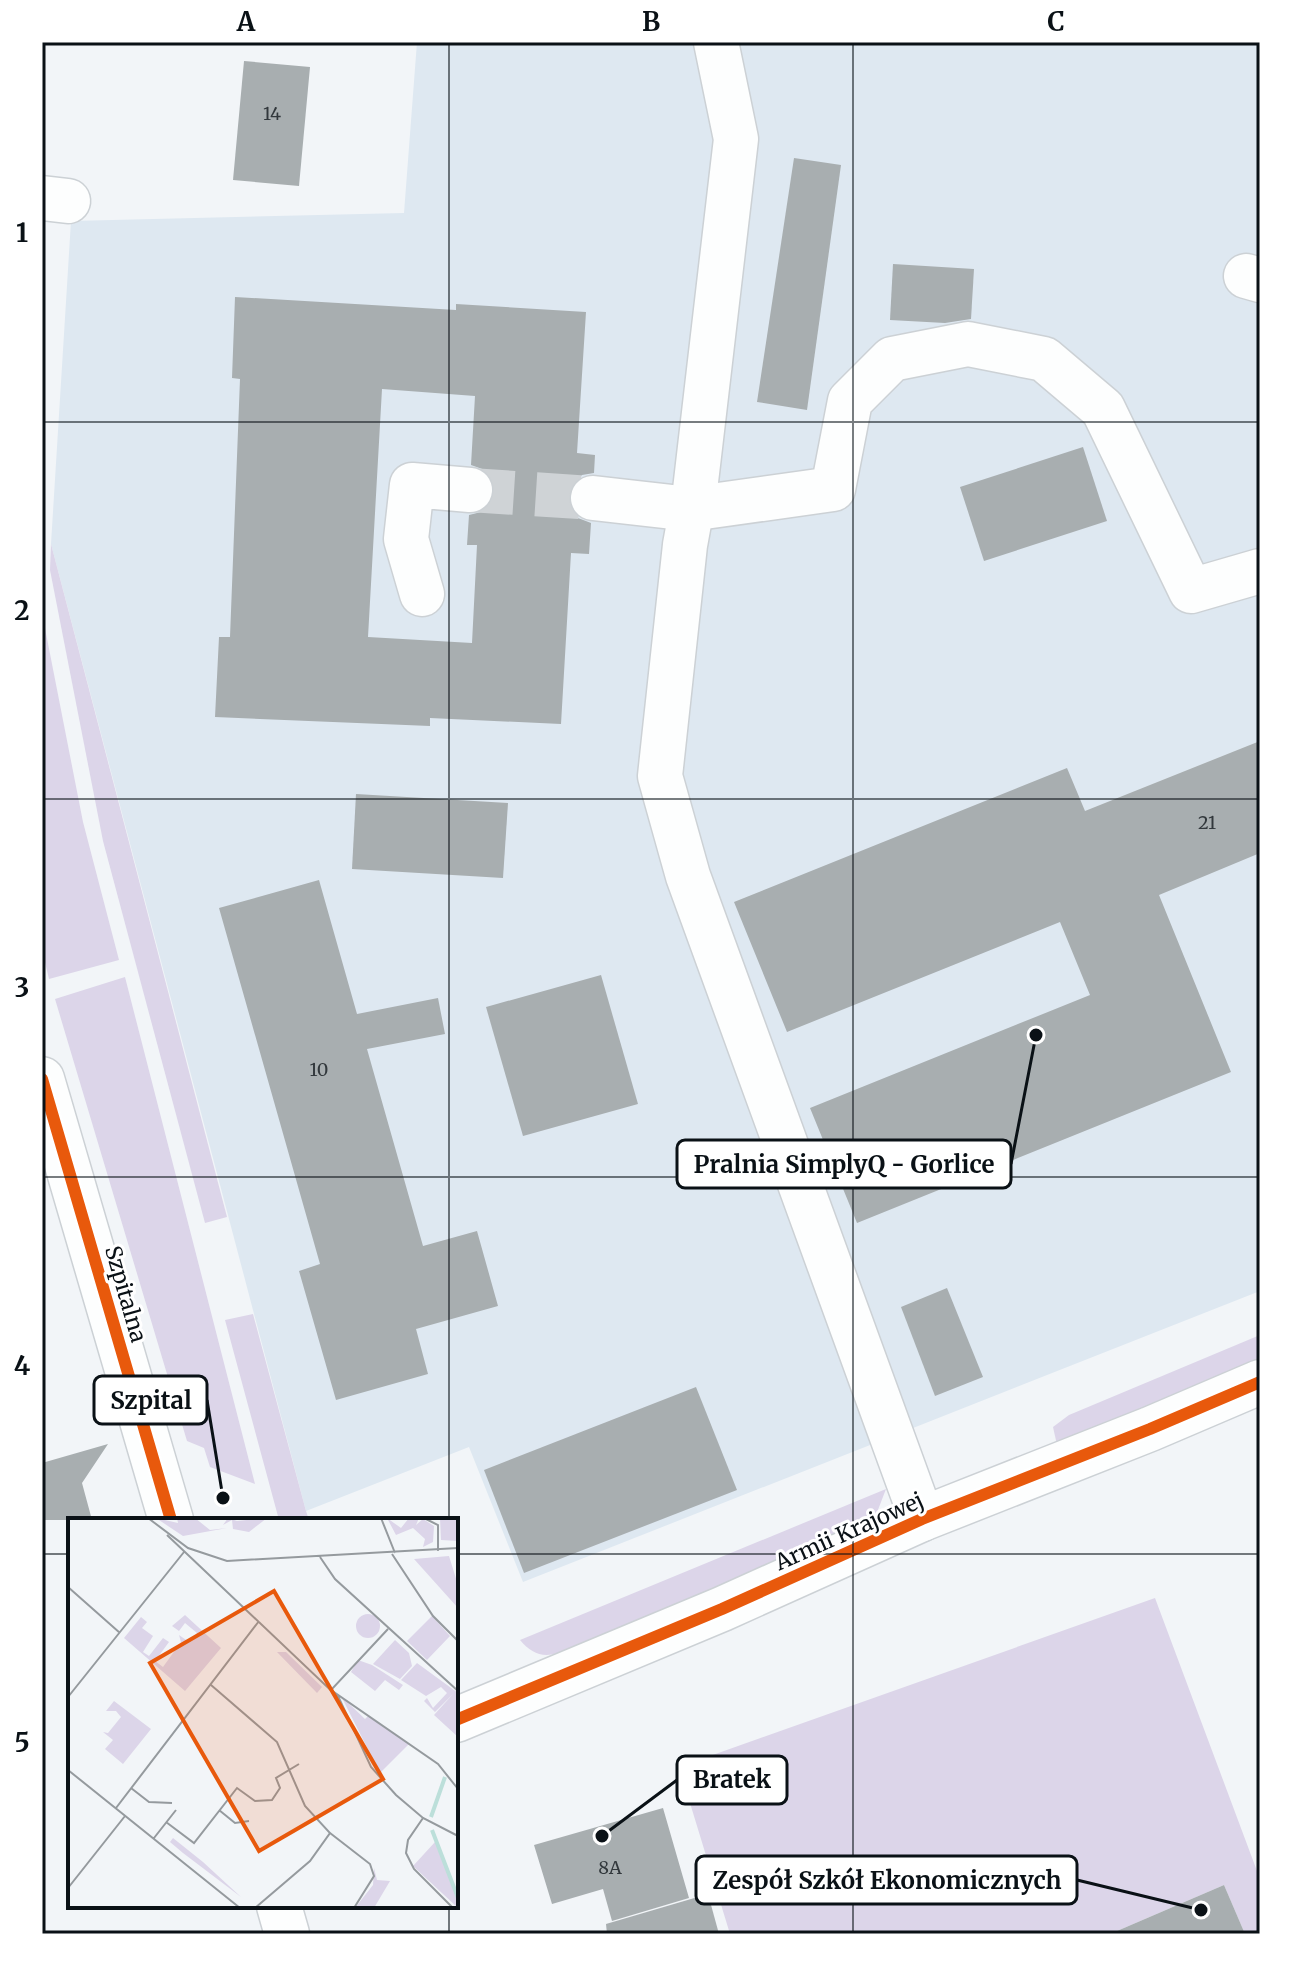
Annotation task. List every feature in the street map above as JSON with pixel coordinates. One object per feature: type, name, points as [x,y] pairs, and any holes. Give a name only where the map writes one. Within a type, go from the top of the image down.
[{"type":"street","points":[[716,42],[736,139],[660,776],[688,876],[922,1519]]},
{"type":"street","points":[[593,498],[690,509],[833,489],[850,401],[892,359],[968,344],[1044,359],[1103,409],[1191,591],[1260,571]]},
{"type":"street","points":[[422,594],[406,539],[412,485],[470,490]]},
{"type":"street","name":"Szpitalna","points":[[42,1079],[170,1518]]},
{"type":"street","name":"Armii Krajowej","points":[[458,1719],[722,1609],[922,1519],[1136,1435],[1260,1382]]},
{"type":"street","points":[[280,1908],[287,1934]]},
{"type":"shaded area","points":[[417,42],[1260,42],[1260,1291],[523,1582],[469,1447],[306,1511],[51,544],[71,221],[404,213]]},
{"type":"shaded area","points":[[51,544],[227,1217],[205,1223],[103,841],[50,570]]},
{"type":"shaded area","points":[[42,613],[83,822],[119,960],[49,979],[42,950]]},
{"type":"shaded area","points":[[125,977],[255,1484],[210,1467],[204,1448],[187,1441],[55,999]]},
{"type":"shaded area","points":[[253,1314],[308,1518],[278,1518],[225,1320]]},
{"type":"shaded area","points":[[1260,1335],[1260,1362],[1057,1445],[1053,1427],[1069,1415]]},
{"type":"shaded area","points":[[886,1489],[876,1515],[865,1526],[558,1653],[537,1653],[520,1640]]},
{"type":"shaded area","points":[[1155,1598],[1260,1879],[1260,1934],[1245,1934],[1224,1885],[1110,1934],[730,1934],[679,1767]]},
{"type":"building","points":[[244,61],[310,67],[299,186],[233,180]]},
{"type":"building","points":[[794,158],[841,165],[807,410],[757,402]]},
{"type":"building","points":[[893,264],[974,269],[971,319],[945,323],[890,320]]},
{"type":"building","points":[[235,297],[456,310],[456,304],[586,312],[577,453],[595,455],[594,473],[582,475],[573,483],[568,496],[570,509],[578,518],[591,523],[589,554],[571,553],[561,724],[430,718],[430,726],[215,717],[219,637],[230,637],[240,379],[232,378]],"holes":[[[382,389],[475,396],[471,465],[485,470],[492,479],[495,491],[490,505],[481,512],[469,515],[467,545],[477,545],[472,643],[368,637]]]},
{"type":"building","points":[[1083,447],[1107,521],[984,561],[960,487]]},
{"type":"building","points":[[1260,741],[1260,853],[1159,895],[1231,1072],[857,1223],[810,1108],[1090,995],[1060,922],[787,1032],[734,902],[1067,768],[1085,811]]},
{"type":"building","points":[[356,794],[508,803],[503,878],[352,869]]},
{"type":"building","points":[[319,880],[357,1014],[438,998],[445,1034],[367,1049],[423,1246],[477,1231],[498,1306],[416,1329],[428,1374],[336,1400],[299,1271],[320,1264],[219,908]]},
{"type":"building","points":[[601,975],[638,1104],[523,1136],[486,1007]]},
{"type":"building","points":[[947,1288],[983,1377],[935,1396],[901,1307]]},
{"type":"building","points":[[696,1387],[737,1490],[524,1573],[484,1470]]},
{"type":"building","points":[[108,1444],[82,1483],[91,1518],[42,1520],[42,1463]]},
{"type":"building","points":[[663,1808],[689,1898],[612,1921],[603,1889],[552,1904],[534,1845]]},
{"type":"building","points":[[1224,1885],[1245,1934],[1110,1934]]},
{"type":"building","points":[[708,1894],[719,1934],[607,1934],[606,1924]]},
{"type":"tunnel","points":[[470,490],[593,498]]},
{"type":"cycle path","points":[[42,1079],[170,1518]]},
{"type":"cycle path","points":[[458,1719],[722,1609],[922,1519],[1260,1382]]},
{"type":"place","name":"Pralnia SimplyQ - Gorlice","points":[[1036,1035]]},
{"type":"place","name":"Szpital","points":[[223,1498]]},
{"type":"place","name":"Bratek","points":[[602,1836]]},
{"type":"place","name":"Zespół Szkół Ekonomicznych","points":[[1201,1910]]}]
